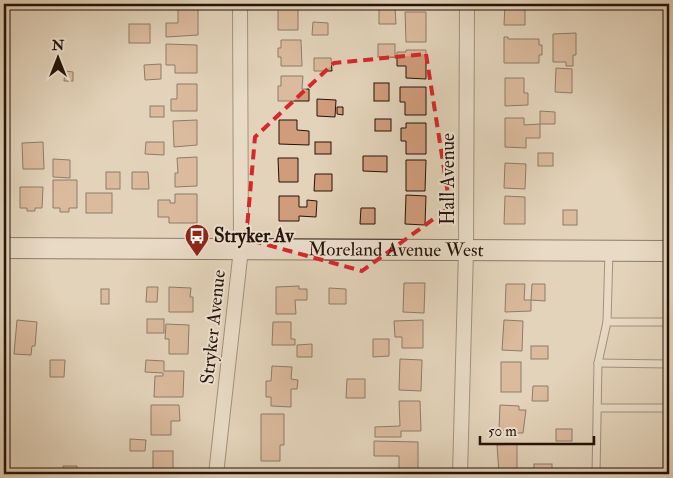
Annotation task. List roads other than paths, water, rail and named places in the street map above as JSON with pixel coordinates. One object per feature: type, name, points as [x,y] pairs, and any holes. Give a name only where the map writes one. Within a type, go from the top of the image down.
[{"type":"street","name":"Stryker Avenue","points":[[216,474],[241,249],[240,4]]},
{"type":"street","name":"Hall Avenue","points":[[460,474],[466,250],[467,4]]},
{"type":"street","name":"Moreland Avenue West","points":[[4,248],[669,251]]},
{"type":"lane","points":[[596,474],[598,363],[606,322],[609,251]]},
{"type":"lane","points":[[606,322],[669,322]]},
{"type":"lane","points":[[598,363],[669,364]]},
{"type":"lane","points":[[597,408],[669,408]]},
{"type":"place","name":"Stryker Av","points":[[197,257]]}]
